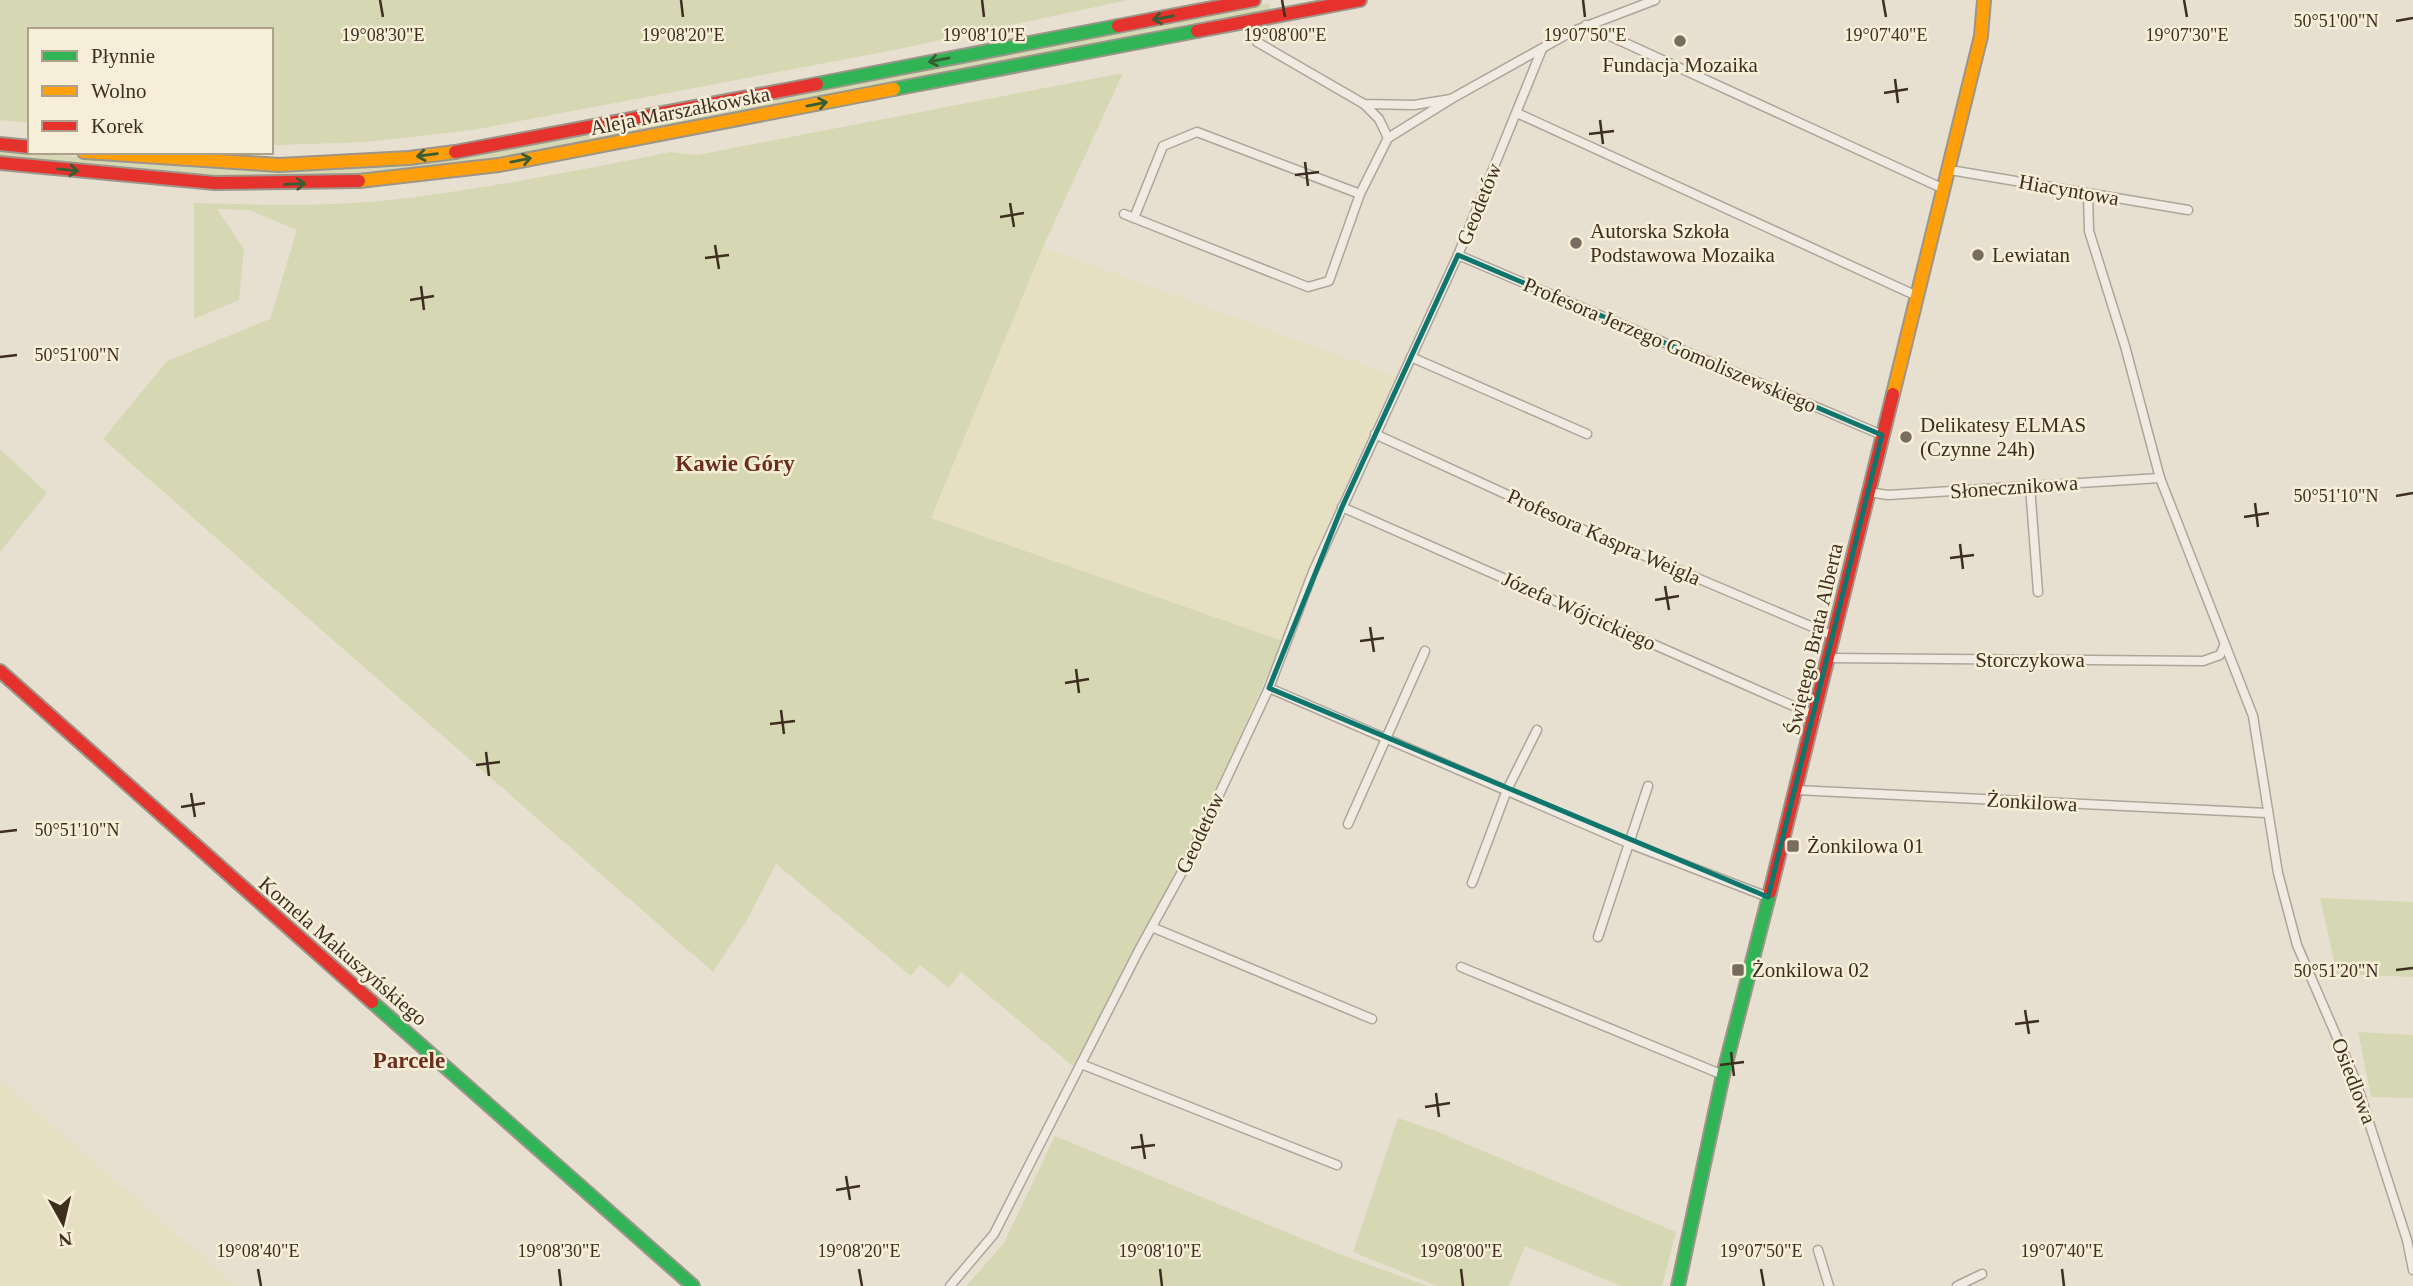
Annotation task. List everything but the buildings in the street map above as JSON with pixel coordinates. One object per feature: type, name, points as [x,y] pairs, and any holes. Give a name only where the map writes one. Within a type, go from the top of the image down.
[{"type":"main road","name":"Aleja Marszałkowska","points":[[109,154],[236,164],[330,164],[410,158],[501,144],[1254,0]]},
{"type":"main road","name":"Aleja Marszałkowska","points":[[0,163],[235,184],[353,181],[430,175],[512,162],[1360,0]]},
{"type":"main road","name":"Świętego Brata Alberta","points":[[1678,1286],[1723,1075],[1816,716],[1868,492],[1950,170],[1981,36],[1984,0]]},
{"type":"main road","points":[[0,144],[28,147]]},
{"type":"main road","name":"Kornela Makuszyńskiego","points":[[0,671],[693,1286]]},
{"type":"street","points":[[1124,214],[1308,287],[1329,281],[1360,194],[1388,138],[1451,99],[1586,25],[1655,0]]},
{"type":"street","points":[[1586,25],[1944,189]]},
{"type":"street","points":[[1257,42],[1364,104],[1379,119],[1388,138]]},
{"type":"street","name":"Geodetów","points":[[950,1286],[995,1234],[1139,950],[1154,928],[1269,688],[1313,572],[1458,256],[1542,49]]},
{"type":"street","points":[[1364,104],[1402,106],[1451,99]]},
{"type":"street","points":[[1517,113],[1917,296]]},
{"type":"street","points":[[1134,218],[1163,146],[1197,132],[1360,194]]},
{"type":"street","name":"Hiacyntowa","points":[[1950,170],[2188,210]]},
{"type":"street","name":"Osiedlowa","points":[[2088,194],[2089,231],[2125,346],[2160,478],[2253,716],[2282,897],[2297,945],[2355,1079],[2407,1240],[2413,1270]]},
{"type":"street","name":"Profesora Jerzego Gomoliszewskiego","points":[[1458,256],[1882,435]]},
{"type":"street","points":[[1411,358],[1587,434]]},
{"type":"street","name":"Profesora Kaspra Weigla","points":[[1375,434],[1586,531],[1834,636]]},
{"type":"street","name":"Słonecznikowa","points":[[1868,492],[1888,495],[2160,478]]},
{"type":"street","points":[[2030,486],[2038,592]]},
{"type":"street","name":"Józefa Wójcickiego","points":[[1342,507],[1816,716]]},
{"type":"street","name":"Storczykowa","points":[[1830,658],[2203,661],[2220,655],[2224,646]]},
{"type":"street","points":[[1348,824],[1425,651]]},
{"type":"street","points":[[1269,688],[1628,843],[1768,897]]},
{"type":"street","points":[[1472,883],[1507,790],[1537,730]]},
{"type":"street","points":[[1598,937],[1648,786]]},
{"type":"street","name":"Żonkilowa","points":[[1797,790],[2267,813]]},
{"type":"street","points":[[1154,928],[1372,1019]]},
{"type":"street","points":[[1461,967],[1723,1075]]},
{"type":"street","points":[[1082,1064],[1337,1165]]},
{"type":"street","points":[[1818,1250],[1829,1286]]},
{"type":"street","points":[[1957,1286],[1982,1274]]},
{"type":"highlighted area","points":[[1458,255],[1882,435],[1768,897],[1269,688],[1342,507]]},
{"type":"shaded area","points":[[1043,247],[1395,376],[1317,549],[1283,641],[931,518]]},
{"type":"shaded area","points":[[0,1080],[236,1286],[0,1286]]},
{"type":"green space","points":[[0,0],[1128,0],[899,49],[473,130],[366,142],[279,145],[273,144],[273,28],[28,28],[28,123],[0,120]]},
{"type":"green space","points":[[1269,3],[1270,12],[447,167],[331,178],[235,179],[0,158],[0,149],[28,152],[28,154],[166,165],[333,169],[408,162],[533,144]]},
{"type":"green space","points":[[1123,73],[1043,247],[931,518],[1283,641],[1185,857],[1073,1066],[961,972],[949,988],[920,965],[911,976],[776,864],[747,920],[713,972],[103,439],[167,361],[270,319],[297,230],[249,210],[217,209],[244,249],[239,300],[194,319],[194,203],[328,204],[441,194],[671,152],[697,155]]},
{"type":"green space","points":[[0,449],[47,493],[0,552]]},
{"type":"green space","points":[[2320,898],[2413,902],[2413,977],[2337,974]]},
{"type":"green space","points":[[2358,1032],[2413,1035],[2413,1098],[2371,1097]]},
{"type":"green space","points":[[1398,1118],[1436,1131],[1676,1232],[1662,1286],[1621,1286],[1525,1246],[1509,1286],[1437,1286],[1353,1252]]},
{"type":"green space","points":[[1055,1136],[1339,1254],[1428,1286],[966,1286],[1004,1243]]},
{"type":"traffic: fast","points":[[817,84],[1118,26]]},
{"type":"traffic: fast","points":[[894,89],[1197,31]]},
{"type":"traffic: fast","points":[[1678,1286],[1723,1075],[1770,892]]},
{"type":"traffic: fast","points":[[372,1002],[693,1286]]},
{"type":"traffic: slow","points":[[1893,394],[1981,36],[1984,0]]},
{"type":"traffic: slow","points":[[359,181],[499,165],[894,89]]},
{"type":"traffic: slow","points":[[114,154],[279,165],[409,158],[455,152]]},
{"type":"traffic: jam","points":[[1118,26],[1254,0]]},
{"type":"traffic: jam","points":[[1197,31],[1360,0]]},
{"type":"traffic: jam","points":[[455,152],[817,84]]},
{"type":"traffic: jam","points":[[0,144],[28,147]]},
{"type":"traffic: jam","points":[[0,163],[215,183],[359,181]]},
{"type":"traffic: jam","points":[[1770,892],[1893,394]]},
{"type":"traffic: jam","points":[[0,671],[372,1002]]},
{"type":"place","name":"Fundacja Mozaika","points":[[1680,41]]},
{"type":"place","name":"Autorska Szkoła Podstawowa Mozaika","points":[[1576,243]]},
{"type":"place","name":"Lewiatan","points":[[1978,255]]},
{"type":"place","name":"Delikatesy ELMAS (Czynne 24h)","points":[[1906,437]]},
{"type":"place","name":"Żonkilowa 01","points":[[1793,846]]},
{"type":"place","name":"Żonkilowa 02","points":[[1738,970]]},
{"type":"district","name":"Kawie Góry","points":[[735,463]]},
{"type":"district","name":"Parcele","points":[[409,1060]]}]
